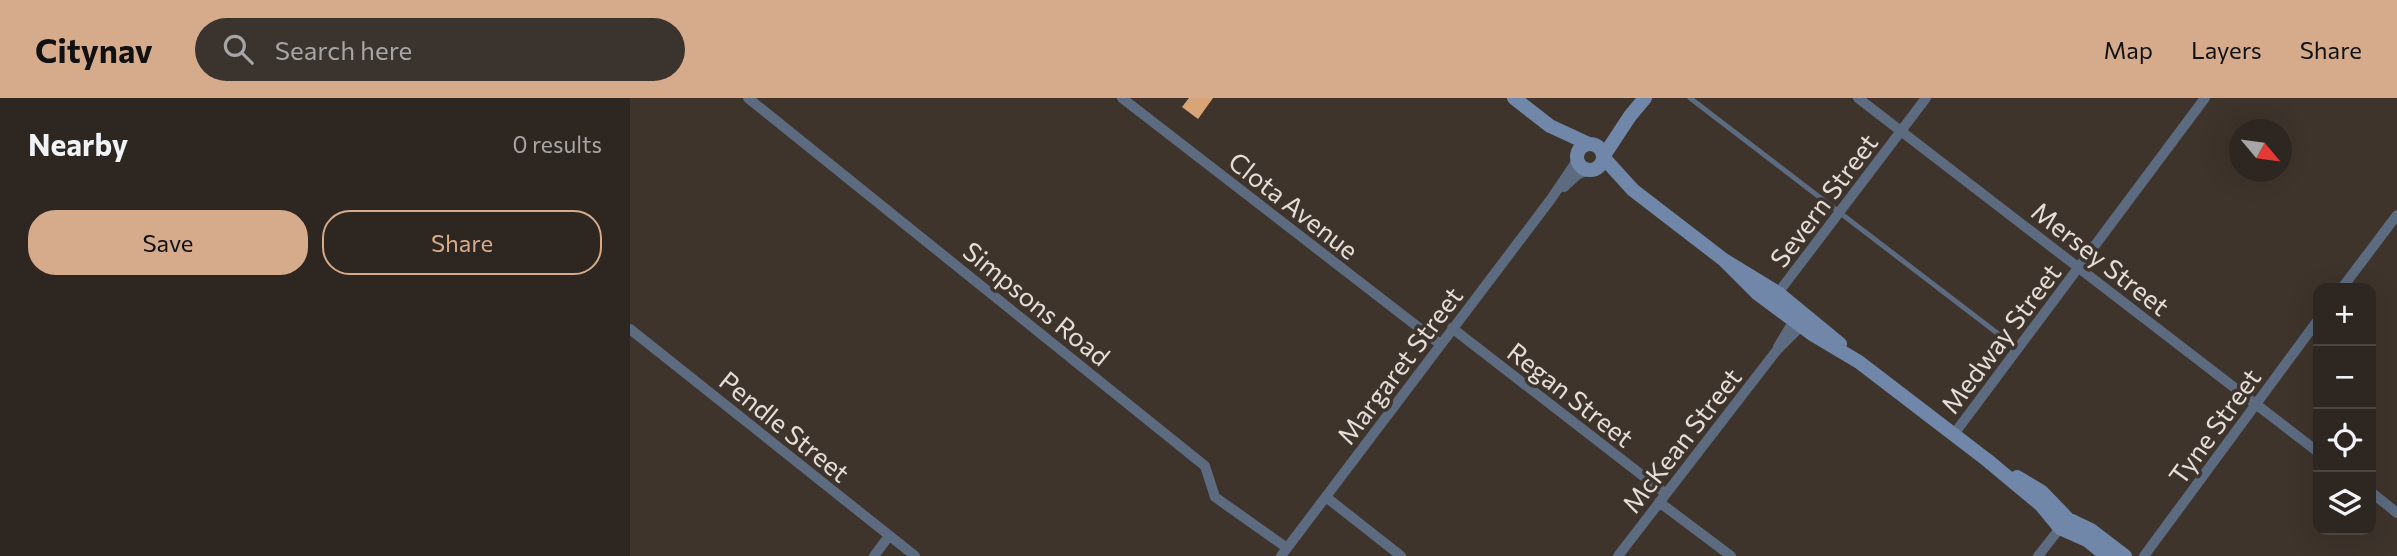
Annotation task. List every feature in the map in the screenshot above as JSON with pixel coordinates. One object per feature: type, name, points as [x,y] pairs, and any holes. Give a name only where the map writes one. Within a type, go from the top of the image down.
[{"type":"main road","points":[[1514,98],[1550,126],[1581,166],[1633,190]]},
{"type":"main road","points":[[1590,170],[1601,164],[1630,116],[1645,98]]},
{"type":"main road","points":[[1577,158],[1579,150],[1630,116]]},
{"type":"main road","points":[[1550,126],[1601,150],[1603,157],[1633,190],[1724,260],[1778,293],[1824,329],[1859,362]]},
{"type":"main road","points":[[1724,260],[1758,294],[1797,323],[1859,362],[1987,460],[2041,505],[2060,527],[2087,540],[2107,556]]},
{"type":"main road","points":[[1987,460],[2042,492],[2068,519],[2091,530],[2125,556]]},
{"type":"street","name":"Simpsons Road","points":[[748,98],[1205,466],[1215,497],[1284,552]]},
{"type":"street","name":"Clota Avenue","points":[[1122,98],[1440,344]]},
{"type":"street","name":"Mersey Street","points":[[1858,98],[2313,448]]},
{"type":"street","name":"Severn Street","points":[[1778,293],[1926,98]]},
{"type":"street","name":"Medway Street","points":[[1954,434],[2206,98]]},
{"type":"street","name":"Margaret Street","points":[[1284,552],[1551,199],[1577,158]]},
{"type":"street","name":"Margaret Street","points":[[1551,199],[1572,179],[1590,170]]},
{"type":"street","points":[[2346,283],[2397,215]]},
{"type":"street","name":"McKean Street","points":[[1618,556],[1797,323]]},
{"type":"street","name":"Tyne Street","points":[[2144,556],[2313,327]]},
{"type":"street","name":"Regan Street","points":[[1452,328],[1731,556]]},
{"type":"street","name":"Pendle Street","points":[[630,329],[915,556]]},
{"type":"street","points":[[2376,496],[2397,513]]},
{"type":"street","points":[[1326,497],[1401,556]]},
{"type":"street","points":[[2038,556],[2060,527]]},
{"type":"street","points":[[874,556],[889,536]]},
{"type":"lane","points":[[1690,98],[2018,349]]},
{"type":"building","points":[[1189,98],[1213,98],[1198,119],[1182,107]]}]
